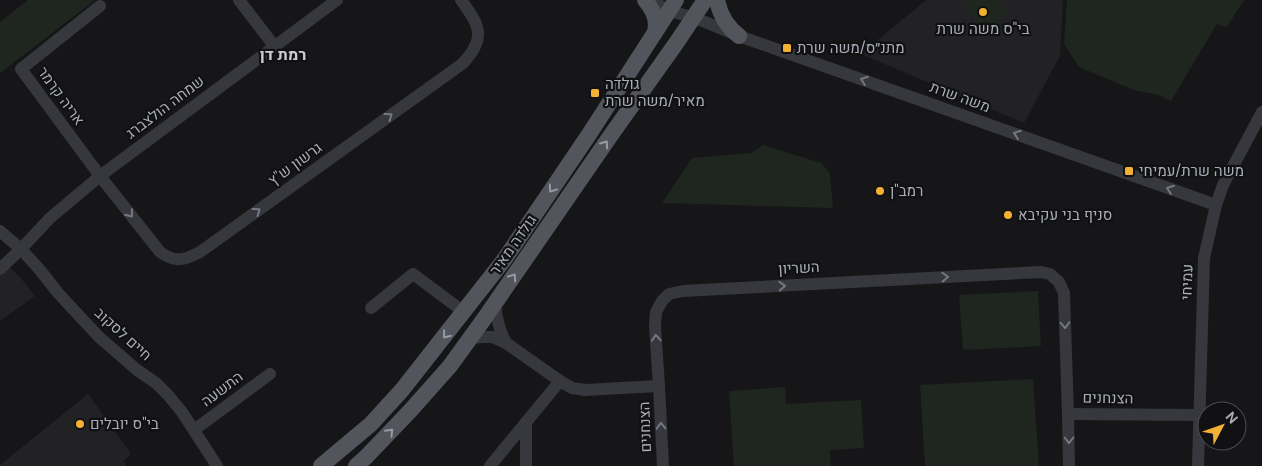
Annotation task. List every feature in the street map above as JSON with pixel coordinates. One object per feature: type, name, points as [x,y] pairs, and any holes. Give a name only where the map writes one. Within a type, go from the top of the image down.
[{"type":"main road","points":[[645,0],[655,15],[655,32]]},
{"type":"main road","name":"גולדה מאיר","points":[[356,466],[410,411],[450,366],[677,42],[704,0]]},
{"type":"main road","points":[[717,0],[722,17],[739,36]]},
{"type":"main road","name":"גולדה מאיר","points":[[321,466],[371,424],[402,390],[504,260],[674,4]]},
{"type":"street","points":[[239,0],[275,46]]},
{"type":"street","name":"שמחה הולצברג","points":[[0,269],[50,218],[100,176],[337,0]]},
{"type":"street","name":"גרשון ש\"ץ","points":[[100,176],[160,252],[167,258],[176,260],[191,257],[462,64],[478,42],[478,28],[461,0]]},
{"type":"street","points":[[651,0],[674,4],[693,17]]},
{"type":"street","name":"אריה קרמר","points":[[100,6],[21,69],[100,176]]},
{"type":"street","name":"משה שרת","points":[[693,17],[739,36],[1216,205]]},
{"type":"street","name":"עמיחי","points":[[1200,401],[1204,258],[1216,205],[1223,185],[1262,112]]},
{"type":"street","name":"חיים לסקוב","points":[[0,232],[21,249],[99,337],[137,370],[156,382],[182,412],[217,466]]},
{"type":"street","name":"השריון","points":[[659,386],[655,326],[656,312],[669,294],[683,291],[1041,272],[1050,274],[1059,282],[1064,293],[1068,414]]},
{"type":"street","points":[[371,308],[414,274],[464,312]]},
{"type":"street","points":[[496,302],[498,323],[506,343]]},
{"type":"street","points":[[469,339],[493,337],[506,343],[572,388],[585,390],[659,386]]},
{"type":"street","name":"התשעה","points":[[194,430],[270,374]]},
{"type":"street","points":[[490,466],[560,381]]},
{"type":"street","name":"הצנחנים","points":[[659,386],[663,466]]},
{"type":"street","name":"הצנחנים","points":[[1068,466],[1068,414],[1197,415]]},
{"type":"street","points":[[526,422],[526,466]]},
{"type":"street","name":"עמיחי","points":[[1198,466],[1199,451]]},
{"type":"shaded area","points":[[28,0],[95,0],[0,73],[0,22]]},
{"type":"shaded area","points":[[926,0],[1063,0],[1060,56],[1024,123],[861,54]]},
{"type":"shaded area","points":[[961,0],[1000,0],[1008,11],[984,30]]},
{"type":"shaded area","points":[[1067,0],[1244,0],[1226,28],[1217,24],[1171,101],[1158,95],[1134,90],[1079,67],[1064,44]]},
{"type":"shaded area","points":[[763,145],[821,163],[830,173],[833,208],[662,203],[692,158],[751,153]]},
{"type":"shaded area","points":[[0,259],[19,276],[35,296],[0,321]]},
{"type":"shaded area","points":[[1038,291],[1041,346],[963,350],[959,295]]},
{"type":"shaded area","points":[[1033,379],[1039,466],[925,466],[920,385]]},
{"type":"shaded area","points":[[785,387],[786,404],[861,400],[864,448],[830,450],[831,466],[734,466],[729,391]]},
{"type":"shaded area","name":"בי\"ס יובלים","points":[[88,394],[131,454],[123,461],[127,466],[0,466],[0,465]]},
{"type":"place","name":"בי\"ס משה שרת","points":[[983,12]]},
{"type":"place","name":"מתנ״ס/משה שרת","points":[[787,48]]},
{"type":"place","name":"גולדה מאיר/משה שרת","points":[[595,93]]},
{"type":"place","name":"משה שרת/עמיחי","points":[[1129,171]]},
{"type":"place","name":"רמב\"ן","points":[[880,191]]},
{"type":"place","name":"סניף בני עקיבא","points":[[1008,215]]},
{"type":"place","name":"בי\"ס יובלים","points":[[80,424]]},
{"type":"district","name":"רמת דן","points":[[283,54]]}]
